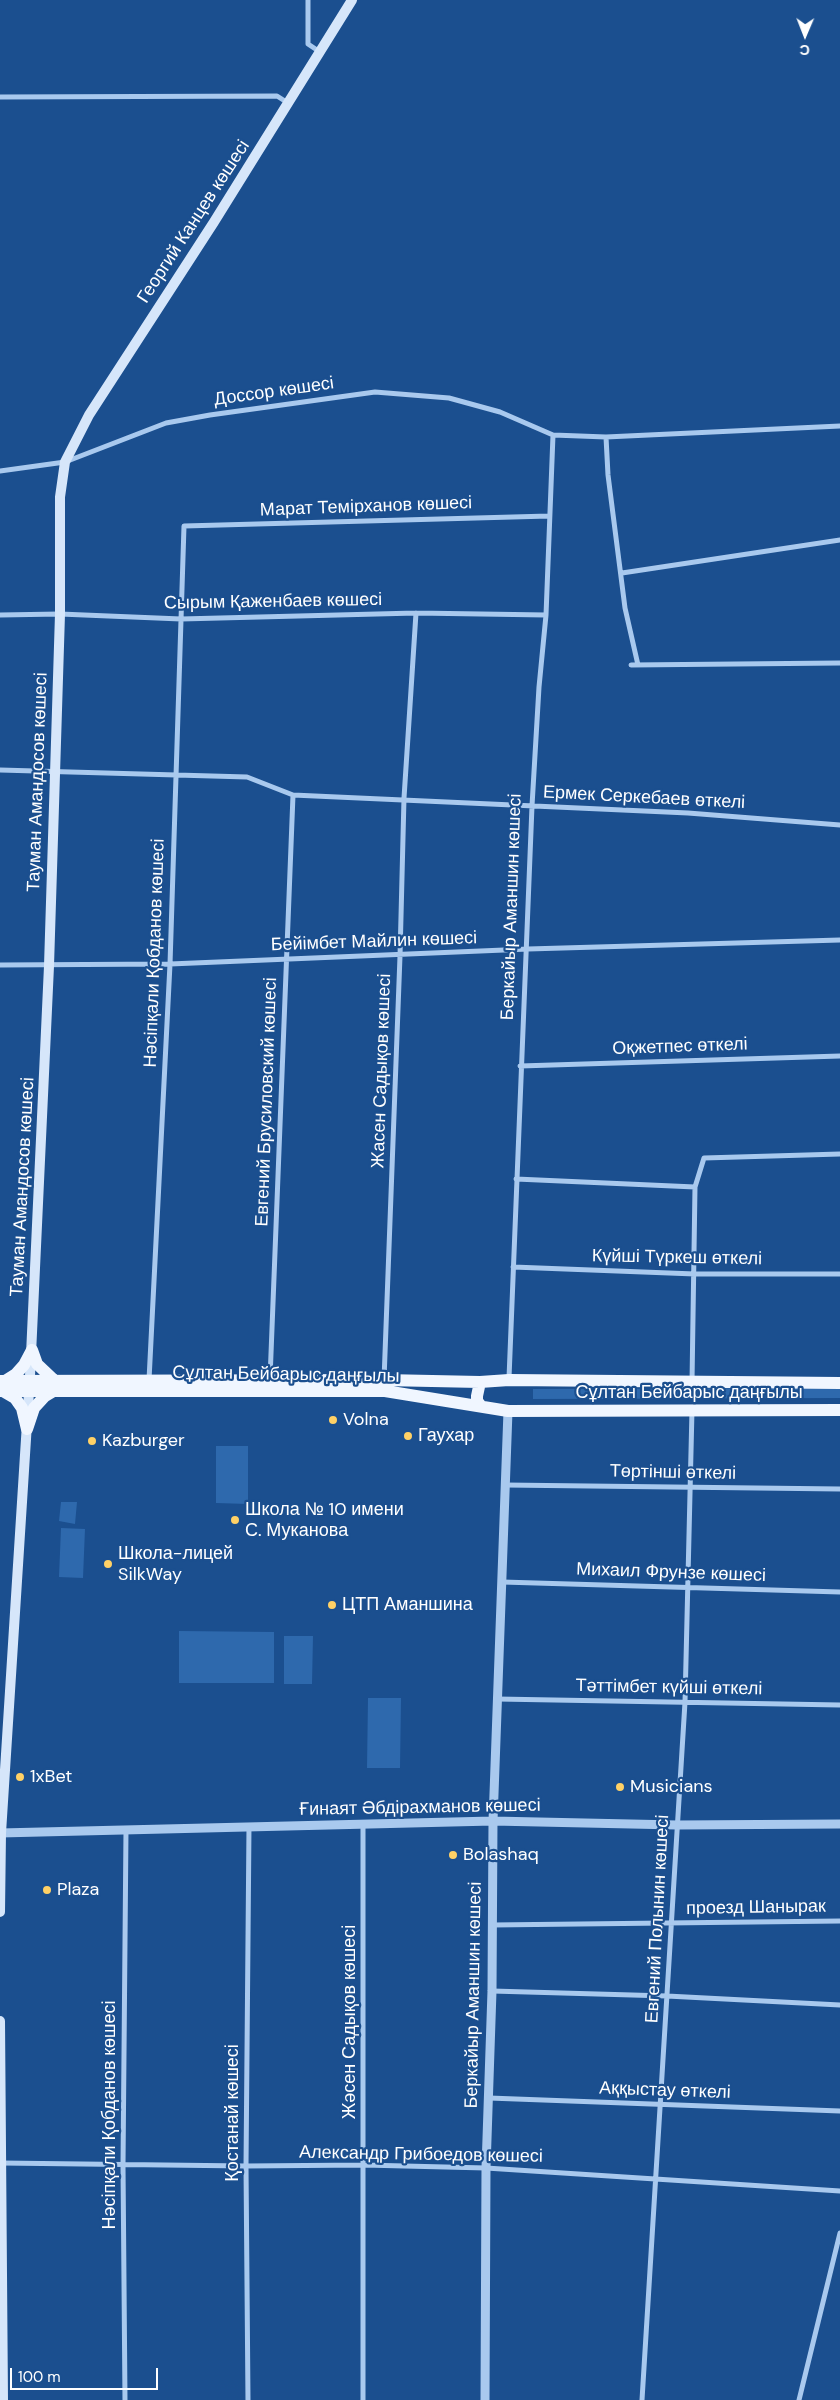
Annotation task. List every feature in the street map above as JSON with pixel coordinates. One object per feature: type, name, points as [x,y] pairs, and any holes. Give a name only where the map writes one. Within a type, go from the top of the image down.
[{"type":"main road","name":"Георгий Канцев көшесі","points":[[65,462],[89,415],[289,103],[352,0]]},
{"type":"main road","name":"Тауман Амандосов көшесі","points":[[0,1912],[0,1833],[32,1350],[49,966],[60,614],[60,497],[65,462]]},
{"type":"main road","points":[[27,1429],[34,1408],[55,1386],[37,1364],[32,1350]]},
{"type":"main road","points":[[27,1429],[22,1408],[15,1398],[1,1386],[19,1371],[32,1350]]},
{"type":"main road","name":"Сұлтан Бейбарыс даңғылы","points":[[55,1386],[149,1381],[270,1380],[840,1383]]},
{"type":"main road","points":[[480,1382],[477,1401],[481,1406]]},
{"type":"main road","name":"Сұлтан Бейбарыс даңғылы","points":[[1,1386],[385,1390],[508,1411],[840,1410]]},
{"type":"main road","points":[[0,2021],[3,2400]]},
{"type":"street","points":[[308,0],[308,44],[320,52]]},
{"type":"street","points":[[0,97],[277,96],[289,103]]},
{"type":"street","name":"Доссор көшесі","points":[[0,471],[65,462],[166,423],[375,392],[449,398],[500,412],[552,435]]},
{"type":"street","points":[[552,435],[606,437],[840,426]]},
{"type":"street","name":"Беркайыр Аманшин көшесі","points":[[509,1380],[520,1066],[528,949],[532,806],[539,687],[546,615],[552,435]]},
{"type":"street","points":[[606,437],[608,475],[625,608],[638,665]]},
{"type":"street","name":"Марат Темірханов көшесі","points":[[184,526],[549,516]]},
{"type":"street","name":"Нәсіпқали Қобданов көшесі","points":[[149,1381],[170,964],[184,526]]},
{"type":"street","points":[[622,573],[840,540]]},
{"type":"street","name":"Сырым Қаженбаев көшесі","points":[[0,615],[60,614],[181,619],[416,613],[546,615]]},
{"type":"street","name":"Жасен Садықов көшесі","points":[[384,1380],[404,798],[416,613]]},
{"type":"street","points":[[631,665],[840,663]]},
{"type":"street","name":"Ермек Серкебаев өткелі","points":[[0,770],[54,770],[246,777],[293,795],[404,798],[688,813],[840,825]]},
{"type":"street","name":"Евгений Брусиловский көшесі","points":[[270,1380],[293,795]]},
{"type":"street","name":"Бейімбет Майлин көшесі","points":[[0,966],[170,964],[400,956],[528,949],[840,940]]},
{"type":"street","name":"Оқжетпес өткелі","points":[[520,1066],[840,1056]]},
{"type":"street","points":[[692,1383],[695,1187],[704,1158],[840,1154]]},
{"type":"street","points":[[516,1179],[695,1187]]},
{"type":"street","name":"Күйші Түркеш өткелі","points":[[513,1267],[695,1274],[840,1274]]},
{"type":"street","name":"Евгений Полынин көшесі","points":[[642,2400],[685,1702],[692,1410]]},
{"type":"street","name":"Беркайыр Аманшин көшесі","points":[[485,2400],[486,2168],[492,1991],[493,1821],[508,1411]]},
{"type":"street","name":"Төртінші өткелі","points":[[505,1485],[840,1489]]},
{"type":"street","name":"Михаил Фрунзе көшесі","points":[[502,1582],[840,1592]]},
{"type":"street","name":"Тәттімбет күйші өткелі","points":[[497,1699],[840,1705]]},
{"type":"street","name":"Ғинаят Әбдірахманов көшесі","points":[[0,1833],[493,1821],[677,1825],[840,1824]]},
{"type":"street","name":"Жәсен Садықов көшесі","points":[[363,1824],[363,2400]]},
{"type":"street","name":"Қостанай көшесі","points":[[248,2400],[246,2166],[249,1826]]},
{"type":"street","name":"Нәсіпқали Қобданов көшесі","points":[[125,2400],[123,2165],[126,1830]]},
{"type":"street","name":"проезд Шанырак","points":[[492,1925],[840,1921]]},
{"type":"street","points":[[492,1991],[667,1996],[840,2005]]},
{"type":"street","name":"Аққыстау өткелі","points":[[489,2098],[840,2110]]},
{"type":"street","name":"Александр Грибоедов көшесі","points":[[0,2163],[246,2166],[364,2165],[486,2168],[840,2191]]},
{"type":"street","points":[[799,2400],[840,2233]]},
{"type":"shaded area","points":[[840,1388],[840,1398],[533,1399],[533,1389]]},
{"type":"shaded area","points":[[216,1446],[248,1446],[248,1504],[216,1503]]},
{"type":"shaded area","points":[[61,1502],[77,1502],[75,1524],[59,1521]]},
{"type":"shaded area","points":[[61,1528],[85,1529],[83,1578],[59,1577]]},
{"type":"shaded area","points":[[179,1631],[274,1632],[274,1683],[179,1683]]},
{"type":"shaded area","points":[[284,1636],[313,1636],[312,1684],[284,1684]]},
{"type":"shaded area","points":[[368,1698],[401,1698],[400,1768],[367,1768]]},
{"type":"place","name":"Volna","points":[[333,1420]]},
{"type":"place","name":"Гаухар","points":[[408,1436]]},
{"type":"place","name":"Kazburger","points":[[92,1441]]},
{"type":"place","name":"Школа № 10 имени С. Муканова","points":[[235,1520]]},
{"type":"place","name":"Школа-лицей SilkWay","points":[[108,1564]]},
{"type":"place","name":"ЦТП Аманшина","points":[[332,1605]]},
{"type":"place","name":"1xBet","points":[[20,1777]]},
{"type":"place","name":"Musicians","points":[[620,1787]]},
{"type":"place","name":"Bolashaq","points":[[453,1855]]},
{"type":"place","name":"Plaza","points":[[47,1890]]}]
